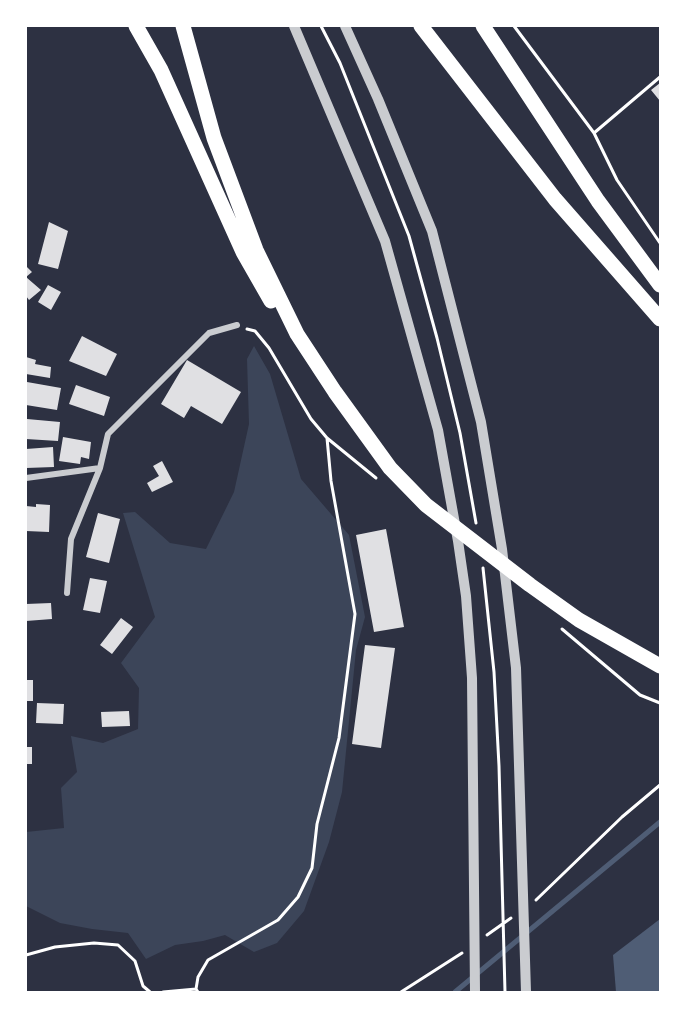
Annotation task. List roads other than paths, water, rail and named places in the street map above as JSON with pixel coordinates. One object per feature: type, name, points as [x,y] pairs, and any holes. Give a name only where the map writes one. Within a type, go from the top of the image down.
[{"type":"highway","points":[[136,26],[161,70],[243,252],[268,298],[297,334],[335,392],[390,468],[426,505],[530,585],[579,620],[660,666]]},
{"type":"highway","points":[[183,26],[214,138],[235,199],[256,250],[297,334]]},
{"type":"highway","points":[[421,26],[555,199],[660,319]]},
{"type":"highway","points":[[483,26],[598,201],[660,285]]},
{"type":"street","points":[[294,26],[385,241],[438,430],[466,596],[472,678],[475,993]]},
{"type":"street","points":[[345,26],[378,99],[432,231],[481,422],[511,615],[516,668],[525,993]]},
{"type":"street","points":[[67,593],[71,539],[100,468],[108,434],[209,333],[237,325]]},
{"type":"street","points":[[26,478],[100,468]]},
{"type":"waterway","points":[[455,992],[660,822]]}]
